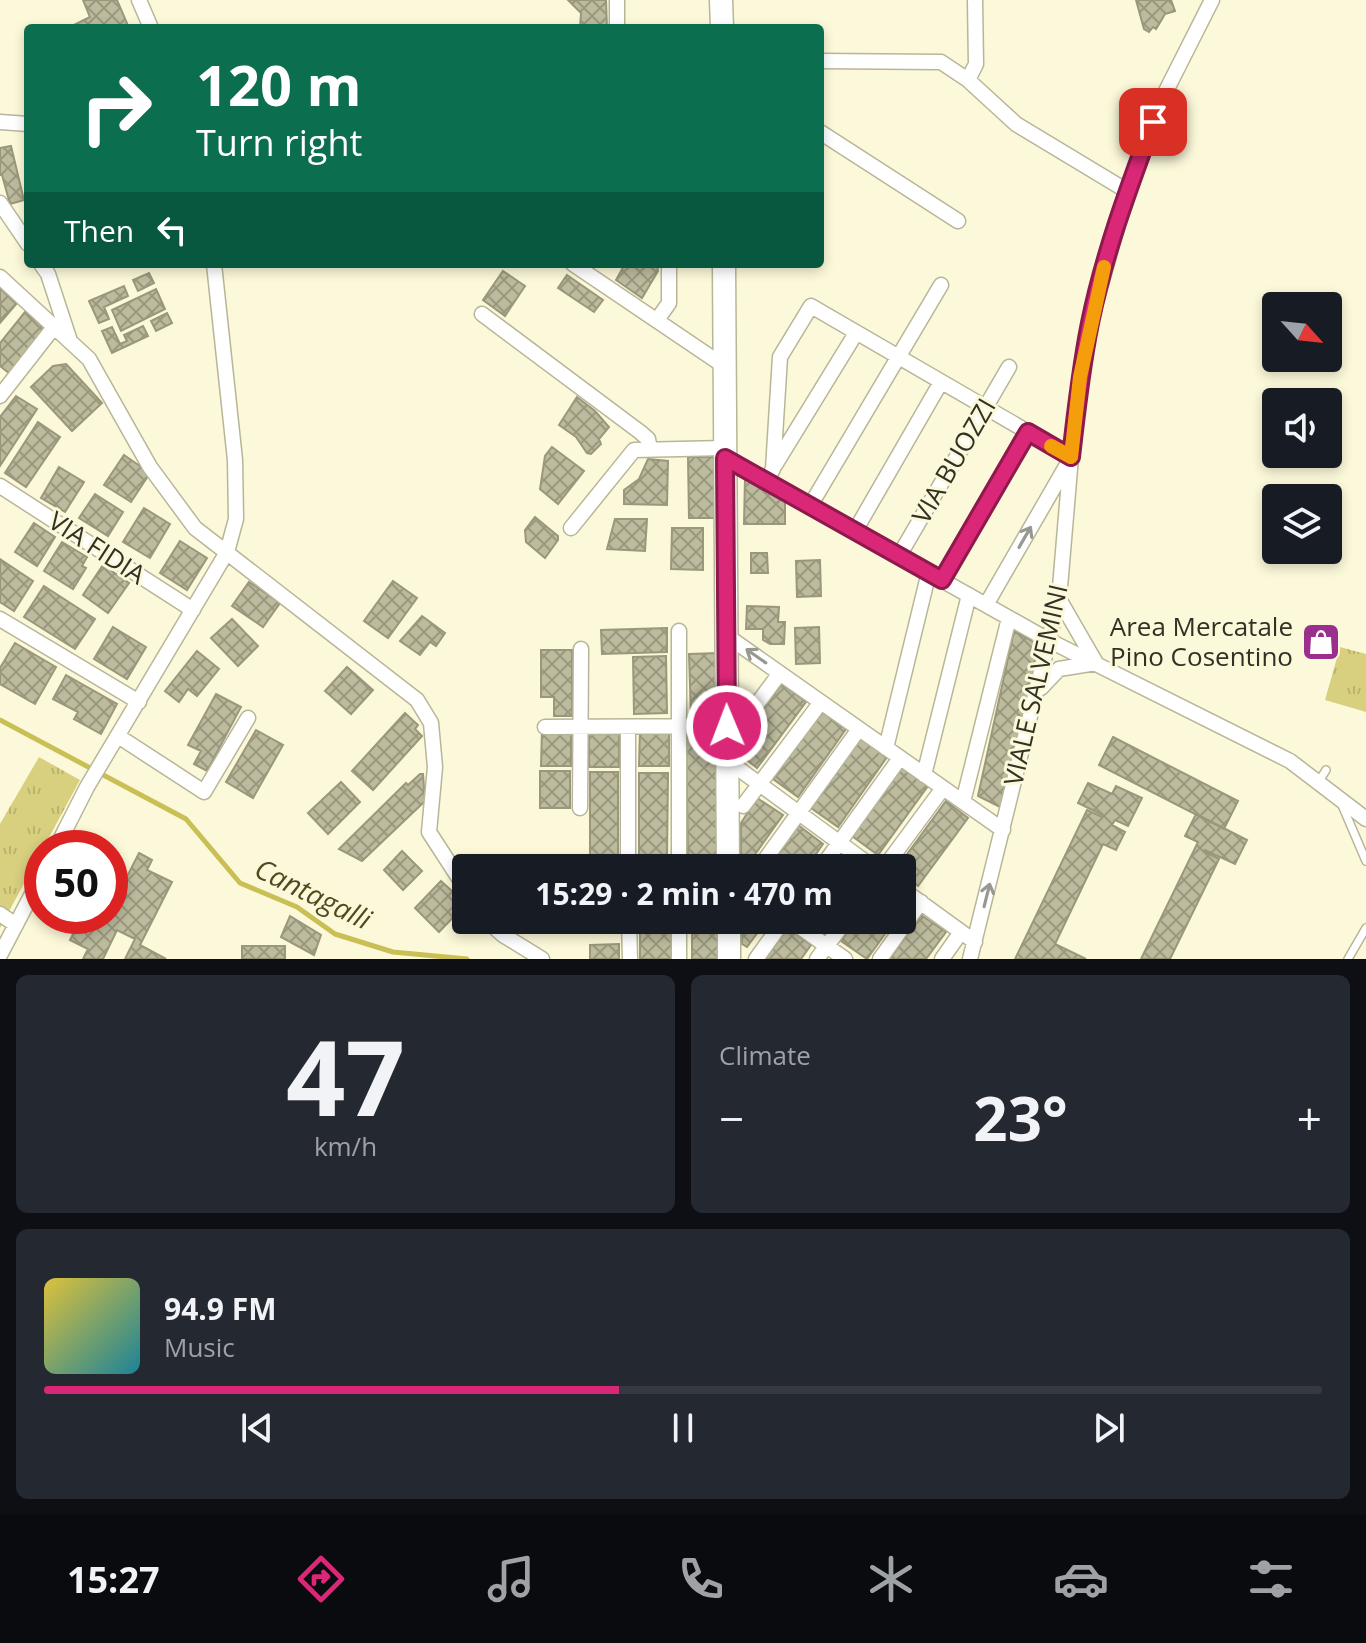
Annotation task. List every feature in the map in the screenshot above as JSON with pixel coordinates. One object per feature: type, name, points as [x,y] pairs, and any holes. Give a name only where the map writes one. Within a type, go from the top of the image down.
[{"type":"main road","points":[[721,0],[722,24]]},
{"type":"main road","points":[[724,268],[728,854]]},
{"type":"main road","points":[[729,934],[729,959]]},
{"type":"street","points":[[139,0],[149,24]]},
{"type":"street","points":[[617,0],[617,24]]},
{"type":"street","points":[[968,80],[976,64],[975,0]]},
{"type":"street","name":"VIALE SALVEMINI","points":[[970,959],[1059,599],[1080,377],[1091,320],[1127,191],[1162,99],[1212,0]]},
{"type":"street","points":[[824,61],[941,62],[968,80],[1016,124],[1127,191]]},
{"type":"street","points":[[0,122],[24,124]]},
{"type":"street","points":[[824,135],[958,221]]},
{"type":"street","points":[[0,203],[24,238]]},
{"type":"street","points":[[44,268],[71,343]]},
{"type":"street","points":[[65,830],[87,787],[227,552],[236,519],[235,460],[214,268]]},
{"type":"street","points":[[579,268],[724,366]]},
{"type":"street","points":[[657,320],[669,303],[669,268]]},
{"type":"street","points":[[0,277],[89,359],[150,467],[195,528],[417,700],[431,723],[435,767],[429,832],[452,867]]},
{"type":"street","points":[[810,506],[941,285]]},
{"type":"street","points":[[770,475],[780,357],[811,306],[1071,458],[986,605]]},
{"type":"street","points":[[482,314],[640,432],[648,439],[650,449]]},
{"type":"street","points":[[0,396],[54,327]]},
{"type":"street","points":[[770,475],[856,333]]},
{"type":"street","name":"VIA BUOZZI","points":[[899,556],[1009,367]]},
{"type":"street","points":[[855,531],[941,382]]},
{"type":"street","points":[[886,748],[935,576],[1028,432]]},
{"type":"street","points":[[571,528],[634,450],[725,453],[770,475],[810,506],[1050,641],[1323,775],[1366,832]]},
{"type":"street","name":"VIA FIDIA","points":[[0,486],[193,610]]},
{"type":"street","points":[[924,775],[969,595]]},
{"type":"street","points":[[1059,599],[1096,663]]},
{"type":"street","points":[[963,802],[1009,618]]},
{"type":"street","points":[[0,619],[139,702]]},
{"type":"street","points":[[679,631],[679,854]]},
{"type":"street","points":[[727,636],[1003,830]]},
{"type":"street","points":[[580,808],[581,649]]},
{"type":"street","points":[[1037,692],[1059,669],[1096,663]]},
{"type":"street","points":[[727,744],[780,673]]},
{"type":"street","points":[[743,806],[821,702]]},
{"type":"street","points":[[118,736],[204,792],[248,718]]},
{"type":"street","points":[[545,727],[679,726],[727,744],[760,785],[854,854]]},
{"type":"street","points":[[628,727],[628,854]]},
{"type":"street","points":[[769,854],[859,729]]},
{"type":"street","points":[[831,854],[900,758]]},
{"type":"street","points":[[894,854],[943,788]]},
{"type":"street","points":[[1339,799],[1366,819]]},
{"type":"street","points":[[916,899],[975,942]]},
{"type":"street","points":[[880,959],[921,902]]},
{"type":"street","points":[[0,955],[24,910]]},
{"type":"street","points":[[0,914],[16,925]]},
{"type":"street","points":[[942,959],[961,932]]},
{"type":"street","points":[[503,934],[542,959]]},
{"type":"street","points":[[629,934],[630,959]]},
{"type":"street","points":[[679,934],[679,959]]},
{"type":"street","points":[[756,959],[776,934]]},
{"type":"street","points":[[809,934],[845,959]]},
{"type":"street","points":[[817,959],[836,934]]},
{"type":"lane","points":[[1339,799],[1366,861]]},
{"type":"lane","points":[[1348,959],[1366,928]]},
{"type":"green space","points":[[1340,647],[1366,654],[1366,712],[1325,700]]},
{"type":"green space","points":[[39,757],[80,780],[53,830],[24,830],[24,884],[0,928],[0,824]]},
{"type":"building","points":[[83,0],[117,0],[127,24],[76,24],[90,17]]},
{"type":"building","points":[[568,0],[606,0],[607,24],[580,24],[581,13]]},
{"type":"building","points":[[1136,0],[1171,0],[1175,11],[1165,14],[1156,29],[1153,27],[1149,32],[1144,29]]},
{"type":"building","points":[[11,146],[24,200],[10,204],[0,175],[0,148]]},
{"type":"building","points":[[623,268],[658,268],[642,298],[616,280]]},
{"type":"building","points":[[503,271],[525,286],[505,316],[483,300]]},
{"type":"building","points":[[149,273],[154,283],[138,291],[133,280]]},
{"type":"building","points":[[567,275],[603,300],[594,312],[558,288]]},
{"type":"building","points":[[124,286],[128,296],[104,307],[109,319],[99,323],[89,301]]},
{"type":"building","points":[[0,288],[17,303],[0,323]]},
{"type":"building","points":[[156,289],[165,309],[121,331],[112,310]]},
{"type":"building","points":[[25,312],[45,328],[9,373],[0,366],[0,343]]},
{"type":"building","points":[[167,313],[172,323],[156,331],[151,321]]},
{"type":"building","points":[[143,326],[148,336],[112,353],[102,331],[112,327],[120,344],[127,341],[124,335]]},
{"type":"building","points":[[66,364],[102,403],[72,431],[31,387],[53,366]]},
{"type":"building","points":[[16,396],[37,409],[0,466],[0,417]]},
{"type":"building","points":[[577,397],[609,427],[599,439],[601,444],[591,454],[576,437],[559,425]]},
{"type":"building","points":[[38,422],[60,437],[26,487],[5,473]]},
{"type":"building","points":[[552,447],[584,471],[558,504],[540,489],[545,456]]},
{"type":"building","points":[[124,455],[150,473],[131,502],[104,485]]},
{"type":"building","points":[[688,457],[717,457],[718,518],[689,518]]},
{"type":"building","points":[[648,459],[668,461],[667,505],[624,504],[624,490],[639,479]]},
{"type":"building","points":[[59,467],[84,482],[65,512],[41,498]]},
{"type":"building","points":[[745,478],[785,498],[785,524],[744,524]]},
{"type":"building","points":[[95,494],[123,512],[108,536],[79,518]]},
{"type":"building","points":[[144,508],[170,524],[150,558],[123,542]]},
{"type":"building","points":[[535,517],[558,536],[545,558],[526,542],[525,530]]},
{"type":"building","points":[[615,519],[647,519],[645,551],[607,549]]},
{"type":"building","points":[[34,523],[55,537],[37,566],[15,552]]},
{"type":"building","points":[[672,528],[703,528],[703,570],[671,569]]},
{"type":"building","points":[[180,541],[207,558],[187,590],[160,573]]},
{"type":"building","points":[[62,542],[87,557],[82,566],[86,568],[73,589],[44,571]]},
{"type":"building","points":[[751,553],[767,553],[768,573],[751,573]]},
{"type":"building","points":[[0,559],[33,581],[14,611],[0,602]]},
{"type":"building","points":[[820,560],[821,596],[797,597],[796,561]]},
{"type":"building","points":[[103,565],[129,583],[108,613],[83,595]]},
{"type":"building","points":[[393,581],[417,598],[388,638],[364,621]]},
{"type":"building","points":[[249,582],[280,603],[263,627],[232,606]]},
{"type":"building","points":[[44,586],[95,619],[75,649],[24,617]]},
{"type":"building","points":[[747,606],[779,607],[778,622],[785,622],[784,644],[770,644],[763,640],[763,629],[746,629]]},
{"type":"building","points":[[422,616],[445,633],[436,646],[430,642],[420,655],[400,641]]},
{"type":"building","points":[[232,619],[258,646],[238,666],[211,638]]},
{"type":"building","points":[[113,627],[146,647],[127,679],[94,659]]},
{"type":"building","points":[[819,627],[820,663],[796,664],[795,628]]},
{"type":"building","points":[[667,628],[667,652],[602,654],[601,630]]},
{"type":"building","points":[[1014,631],[1043,647],[1002,808],[978,796]]},
{"type":"building","points":[[15,643],[56,667],[35,704],[0,684],[0,668]]},
{"type":"building","points":[[541,650],[572,650],[572,716],[554,716],[554,697],[541,697]]},
{"type":"building","points":[[197,651],[219,669],[197,696],[188,689],[179,702],[165,691]]},
{"type":"building","points":[[719,653],[720,715],[691,716],[689,654]]},
{"type":"building","points":[[666,656],[667,713],[634,714],[633,657]]},
{"type":"building","points":[[347,667],[373,690],[351,714],[325,691]]},
{"type":"building","points":[[66,675],[117,704],[101,734],[74,719],[78,712],[53,699]]},
{"type":"building","points":[[782,684],[806,702],[757,768],[741,755],[741,738]]},
{"type":"building","points":[[216,694],[241,707],[207,771],[194,764],[201,751],[188,745]]},
{"type":"building","points":[[821,711],[846,729],[798,797],[773,779]]},
{"type":"building","points":[[405,713],[418,725],[415,729],[422,736],[373,790],[352,771]]},
{"type":"building","points":[[256,730],[283,745],[253,798],[226,782]]},
{"type":"building","points":[[542,730],[571,730],[571,766],[541,766]]},
{"type":"building","points":[[640,730],[669,730],[669,766],[639,766]]},
{"type":"building","points":[[589,731],[619,731],[619,767],[589,767]]},
{"type":"building","points":[[721,731],[722,854],[688,854],[686,732]]},
{"type":"building","points":[[1113,737],[1238,801],[1224,829],[1099,765]]},
{"type":"building","points":[[861,738],[887,757],[838,827],[811,808]]},
{"type":"building","points":[[902,767],[928,786],[879,854],[852,836]]},
{"type":"building","points":[[540,771],[570,771],[570,808],[540,808]]},
{"type":"building","points":[[590,772],[618,772],[618,854],[590,854]]},
{"type":"building","points":[[639,773],[668,773],[667,854],[639,854]]},
{"type":"building","points":[[423,774],[425,801],[362,861],[339,849],[406,783],[408,785]]},
{"type":"building","points":[[341,782],[360,802],[328,834],[308,813]]},
{"type":"building","points":[[1088,783],[1112,794],[1116,786],[1142,798],[1128,826],[1115,820],[1112,825],[1125,832],[1116,850],[1103,844],[1055,944],[1086,959],[1015,959],[1087,810],[1103,815],[1078,803]]},
{"type":"building","points":[[757,798],[783,815],[755,854],[741,854],[741,823]]},
{"type":"building","points":[[946,801],[968,818],[918,886],[916,854],[907,854]]},
{"type":"building","points":[[1196,814],[1247,840],[1235,864],[1205,850],[1219,859],[1170,959],[1141,959],[1198,842],[1185,836]]},
{"type":"building","points":[[798,825],[823,844],[816,854],[777,854]]},
{"type":"building","points":[[402,851],[422,871],[403,890],[384,870]]},
{"type":"building","points":[[139,853],[152,860],[147,870],[172,882],[140,945],[166,959],[125,959],[135,939],[125,934],[128,934],[128,875]]},
{"type":"building","points":[[441,881],[452,891],[452,919],[439,932],[415,908]]},
{"type":"building","points":[[921,915],[946,932],[926,959],[890,959],[908,934],[916,934],[916,922]]},
{"type":"building","points":[[290,916],[321,935],[314,955],[281,937]]},
{"type":"building","points":[[73,934],[115,934],[103,959],[83,959],[88,949],[70,940]]},
{"type":"building","points":[[640,934],[672,934],[672,959],[640,959]]},
{"type":"building","points":[[692,934],[723,934],[723,959],[692,959]]},
{"type":"building","points":[[742,934],[757,934],[747,947],[742,944]]},
{"type":"building","points":[[784,934],[796,934],[811,945],[801,959],[765,959]]},
{"type":"building","points":[[846,934],[885,934],[867,959],[841,941]]},
{"type":"building","points":[[619,944],[619,959],[590,959],[590,945]]},
{"type":"building","points":[[242,946],[285,946],[285,959],[242,959]]},
{"type":"waterway","name":"Cantagalli","points":[[0,720],[186,819],[240,883],[297,907],[335,934],[393,952],[467,959]]},
{"type":"slow traffic","points":[[1051,446],[1071,457],[1080,377],[1104,267]]},
{"type":"place","name":"Area Mercatale Pino Cosentino","points":[[1321,642]]},
{"type":"route","points":[[727,726],[725,458],[942,580],[1028,432],[1071,457],[1080,377],[1091,320],[1127,191],[1153,122]]}]
